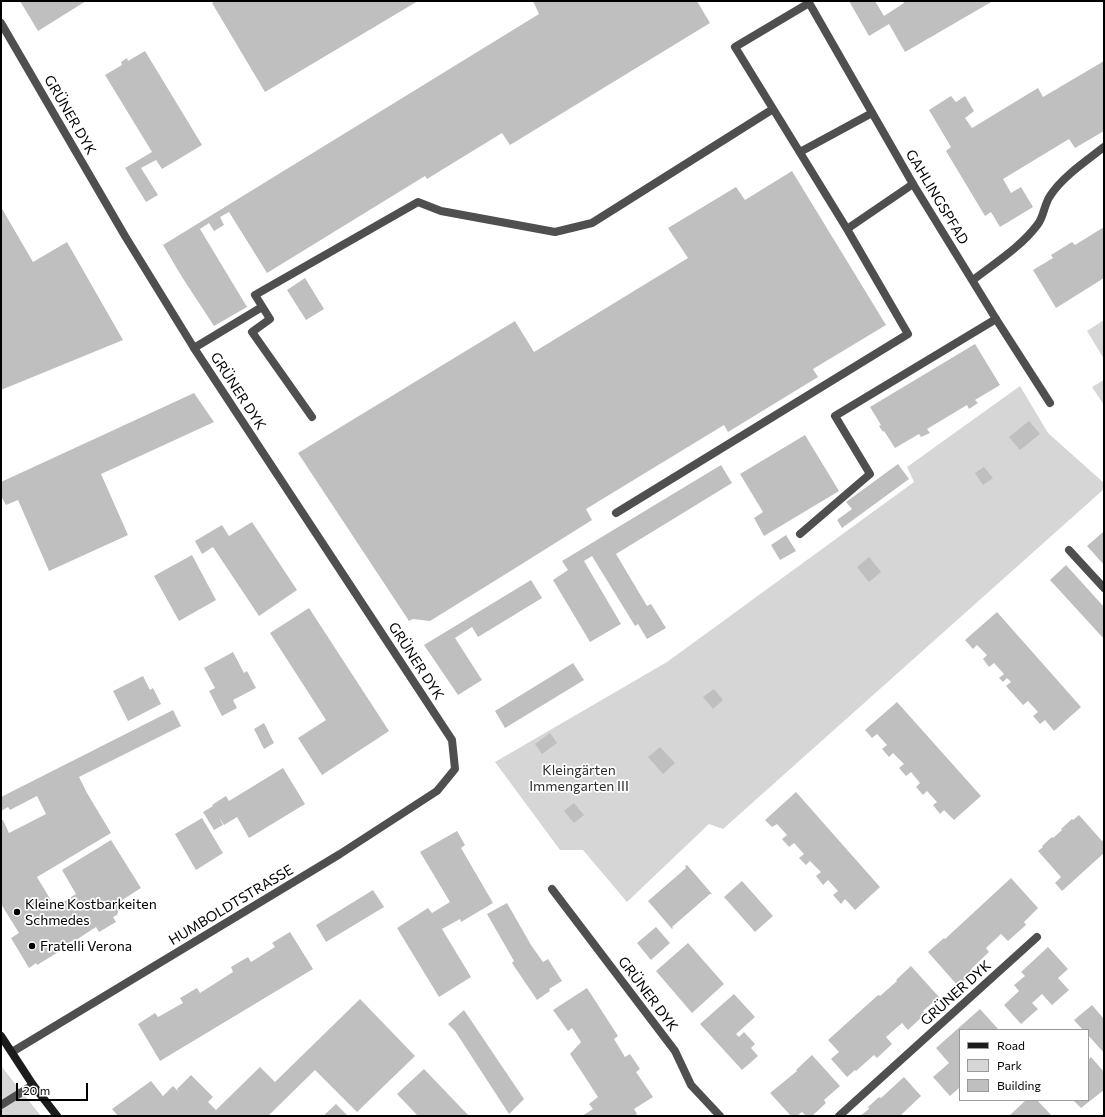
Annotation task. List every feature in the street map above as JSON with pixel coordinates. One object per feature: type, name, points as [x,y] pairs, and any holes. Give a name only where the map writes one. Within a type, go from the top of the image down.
[{"type":"main road","points":[[1,1036],[33,1085],[57,1116]]},
{"type":"street","points":[[616,513],[908,334],[848,229],[735,47],[808,2]]},
{"type":"street","name":"GAHLINGSPFAD","points":[[808,2],[913,184],[996,319],[1050,403]]},
{"type":"street","name":"GRÜNER DYK","points":[[1,23],[125,236],[194,348],[452,740],[455,769]]},
{"type":"street","points":[[312,417],[252,332],[270,319],[255,295],[418,202],[441,211],[555,232],[592,223],[773,109]]},
{"type":"street","points":[[800,152],[872,113]]},
{"type":"street","points":[[973,280],[1027,236],[1040,220],[1048,198],[1053,191],[1082,164],[1104,147]]},
{"type":"street","points":[[848,229],[913,184]]},
{"type":"street","points":[[194,348],[262,307]]},
{"type":"street","points":[[800,534],[870,474],[835,416],[996,319]]},
{"type":"street","points":[[1069,550],[1104,588]]},
{"type":"street","name":"HUMBOLDTSTRASSE","points":[[12,1052],[340,854],[437,791],[455,769]]},
{"type":"street","name":"GRÜNER DYK","points":[[552,889],[675,1051],[691,1085],[720,1116]]},
{"type":"street","name":"GRÜNER DYK","points":[[839,1116],[1037,937]]},
{"type":"street","points":[[1,1105],[33,1085]]},
{"type":"green space","points":[[1104,320],[1104,359],[1087,331]]},
{"type":"green space","points":[[1104,380],[1104,405],[1092,387]]},
{"type":"green space","name":"Kleingärten Immengarten III","points":[[1020,386],[1048,433],[1104,483],[1104,489],[723,829],[709,824],[627,902],[583,850],[560,850],[495,762],[667,662],[914,482],[907,467]]},
{"type":"green space","points":[[1,1065],[5,1071],[41,1116],[1,1116]]},
{"type":"building","points":[[20,1],[86,1],[38,31]]},
{"type":"building","points":[[216,1],[418,1],[265,92],[212,3]]},
{"type":"building","points":[[533,1],[697,1],[710,23],[510,145],[502,133],[427,179],[425,176],[267,273],[229,212],[220,217],[224,225],[214,231],[209,223],[200,229],[247,307],[214,326],[163,245],[539,14]]},
{"type":"building","points":[[849,1],[875,1],[884,16],[904,3],[903,1],[993,1],[905,52],[889,24],[869,36]]},
{"type":"building","points":[[145,51],[202,145],[162,169],[156,160],[141,168],[158,195],[146,202],[125,168],[152,152],[105,75],[122,65],[121,62],[127,58],[128,61]]},
{"type":"building","points":[[1104,61],[1104,131],[1075,148],[1069,139],[1003,179],[1011,193],[1021,187],[1033,207],[1000,227],[991,212],[985,216],[946,151],[951,147],[929,110],[951,96],[956,102],[965,96],[974,111],[965,118],[972,128],[1038,88],[1043,97]]},
{"type":"building","points":[[792,171],[886,325],[813,369],[818,377],[728,432],[724,425],[586,509],[592,520],[430,621],[413,619],[409,621],[298,453],[515,321],[534,352],[688,258],[668,228],[736,187],[745,200]]},
{"type":"building","points":[[1,207],[33,262],[67,242],[123,340],[1,390]]},
{"type":"building","points":[[1104,227],[1104,278],[1056,308],[1033,270],[1053,258],[1051,255],[1072,242],[1075,245]]},
{"type":"building","points":[[305,278],[324,309],[306,320],[287,290]]},
{"type":"building","points":[[975,344],[1000,385],[975,400],[978,403],[969,409],[967,405],[927,429],[930,433],[921,437],[919,434],[895,448],[879,426],[881,425],[870,407]]},
{"type":"building","points":[[194,393],[214,422],[101,474],[128,535],[49,571],[18,500],[6,505],[1,496],[1,482]]},
{"type":"building","points":[[1029,421],[1040,434],[1020,450],[1009,437]]},
{"type":"building","points":[[805,435],[839,491],[764,536],[754,518],[763,512],[740,474]]},
{"type":"building","points":[[898,464],[909,479],[842,528],[837,520],[852,509],[846,502]]},
{"type":"building","points":[[721,465],[732,483],[616,554],[647,606],[651,604],[666,628],[647,639],[638,624],[635,626],[592,556],[584,561],[621,624],[590,642],[553,580],[568,570],[562,561]]},
{"type":"building","points":[[984,467],[993,478],[983,485],[975,473]]},
{"type":"building","points":[[252,522],[297,590],[259,616],[213,547],[202,554],[195,541],[222,525],[229,536]]},
{"type":"building","points":[[1103,532],[1104,533],[1104,565],[1087,546]]},
{"type":"building","points":[[786,535],[796,551],[780,560],[771,545]]},
{"type":"building","points":[[192,555],[216,600],[179,621],[154,576]]},
{"type":"building","points":[[869,557],[881,572],[869,582],[857,567]]},
{"type":"building","points":[[1066,565],[1104,607],[1104,639],[1050,580]]},
{"type":"building","points":[[531,580],[542,598],[478,637],[472,627],[455,638],[482,680],[458,695],[424,645]]},
{"type":"building","points":[[309,608],[389,731],[322,775],[298,738],[326,720],[270,633]]},
{"type":"building","points":[[997,612],[1081,707],[1054,731],[1045,720],[1040,724],[1033,716],[1038,712],[1028,701],[1023,705],[1006,686],[1011,682],[1007,678],[1003,682],[999,678],[1004,674],[994,663],[989,667],[983,659],[987,655],[977,645],[973,649],[965,640]]},
{"type":"building","points":[[233,652],[244,673],[247,671],[256,688],[233,700],[237,708],[222,716],[209,691],[215,688],[204,668]]},
{"type":"building","points":[[573,663],[584,680],[505,728],[495,711]]},
{"type":"building","points":[[143,676],[150,690],[153,688],[161,704],[128,721],[113,691]]},
{"type":"building","points":[[714,689],[723,700],[713,709],[703,697]]},
{"type":"building","points":[[897,702],[981,796],[954,820],[944,810],[940,814],[933,805],[937,802],[927,791],[923,795],[916,787],[920,783],[911,772],[906,776],[899,768],[904,764],[893,753],[889,757],[882,749],[887,745],[877,734],[872,738],[865,730]]},
{"type":"building","points":[[173,710],[181,726],[79,777],[111,833],[37,877],[55,907],[76,894],[62,870],[111,840],[141,888],[122,900],[117,915],[113,917],[116,922],[99,932],[96,927],[76,940],[77,941],[75,942],[74,940],[68,943],[70,945],[37,965],[36,963],[29,968],[11,938],[19,933],[1,904],[1,821],[3,820],[9,833],[46,814],[37,796],[10,810],[8,807],[1,811],[1,797]]},
{"type":"building","points":[[264,723],[274,743],[264,749],[254,729]]},
{"type":"building","points":[[550,733],[557,743],[542,754],[535,744]]},
{"type":"building","points":[[660,747],[675,763],[663,774],[648,757]]},
{"type":"building","points":[[283,768],[305,804],[249,838],[237,817],[224,825],[219,817],[223,825],[214,830],[203,812],[226,796],[229,801]]},
{"type":"building","points":[[796,792],[880,887],[855,910],[845,899],[841,904],[833,895],[838,891],[828,880],[823,885],[816,876],[821,872],[810,861],[806,865],[799,858],[804,854],[794,843],[789,847],[782,839],[787,835],[777,824],[772,827],[765,820]]},
{"type":"building","points":[[574,803],[584,815],[574,823],[564,811]]},
{"type":"building","points":[[1079,815],[1102,841],[1104,839],[1104,853],[1062,891],[1055,883],[1061,877],[1038,851],[1072,819],[1073,820]]},
{"type":"building","points":[[202,818],[223,853],[196,870],[175,834]]},
{"type":"building","points":[[457,831],[465,845],[461,848],[493,903],[461,922],[460,919],[442,929],[471,977],[439,997],[397,928],[428,908],[432,913],[450,902],[420,852]]},
{"type":"building","points":[[687,865],[712,894],[710,894],[672,927],[672,929],[648,901],[686,868],[685,866]]},
{"type":"building","points":[[1011,878],[1038,908],[1024,922],[1026,925],[1008,941],[1001,934],[986,948],[989,952],[971,969],[974,971],[958,986],[928,952],[944,938],[945,939]]},
{"type":"building","points":[[742,881],[773,916],[755,932],[724,897]]},
{"type":"building","points":[[373,890],[384,907],[326,942],[316,925]]},
{"type":"building","points":[[507,903],[531,945],[543,962],[548,959],[562,981],[549,989],[550,991],[537,1000],[512,963],[514,961],[487,914]]},
{"type":"building","points":[[656,927],[670,943],[651,960],[637,943]]},
{"type":"building","points":[[290,932],[313,969],[160,1061],[138,1024],[155,1013],[158,1017],[183,1003],[180,998],[197,988],[200,993],[233,972],[231,967],[248,957],[251,962],[275,947],[272,943]]},
{"type":"building","points":[[688,943],[724,984],[692,1013],[656,971]]},
{"type":"building","points":[[1048,947],[1068,969],[1058,978],[1069,990],[1052,1005],[1042,994],[1032,1003],[1038,1009],[1021,1024],[1004,1005],[1019,991],[1014,985],[1025,976],[1021,972]]},
{"type":"building","points":[[911,966],[939,997],[923,1011],[925,1014],[908,1030],[902,1023],[886,1037],[892,1044],[877,1058],[874,1055],[847,1077],[831,1059],[839,1052],[828,1040],[877,996],[880,996],[897,981],[896,980]]},
{"type":"building","points":[[587,988],[618,1036],[614,1039],[625,1057],[630,1054],[640,1069],[636,1072],[653,1097],[634,1109],[637,1114],[633,1116],[582,1116],[593,1109],[589,1104],[598,1097],[570,1054],[581,1042],[572,1028],[568,1031],[553,1010]]},
{"type":"building","points":[[734,994],[755,1017],[736,1034],[739,1037],[744,1032],[755,1044],[751,1048],[758,1056],[742,1070],[700,1024]]},
{"type":"building","points":[[360,999],[415,1056],[357,1112],[315,1070],[268,1116],[118,1116],[112,1109],[151,1081],[163,1096],[173,1086],[179,1092],[177,1089],[191,1075],[213,1097],[208,1102],[216,1110],[260,1067],[275,1082]]},
{"type":"building","points":[[1092,1005],[1104,1019],[1104,1053],[1089,1036],[1089,1029],[1082,1029],[1074,1020]]},
{"type":"building","points":[[980,1009],[998,1029],[959,1029],[959,1088],[950,1096],[933,1077],[949,1063],[936,1048]]},
{"type":"building","points":[[464,1010],[524,1099],[509,1114],[455,1031],[448,1024]]},
{"type":"building","points":[[812,1055],[840,1086],[824,1100],[826,1103],[812,1116],[806,1116],[802,1112],[797,1116],[791,1116],[770,1093],[797,1071],[796,1070]]},
{"type":"building","points":[[1091,1057],[1104,1072],[1104,1090],[1081,1108],[1074,1101],[1089,1101],[1089,1059]]},
{"type":"building","points":[[424,1069],[469,1116],[418,1116],[397,1094]]},
{"type":"building","points":[[904,1077],[921,1096],[901,1115],[902,1116],[860,1116],[869,1109],[868,1107],[879,1097],[881,1098]]},
{"type":"building","points":[[1025,1101],[1038,1101],[1052,1116],[1009,1116]]},
{"type":"building","points":[[336,1104],[348,1116],[323,1116]]},
{"type":"place","name":"Kleine Kostbarkeiten Schmedes","points":[[17,912]]},
{"type":"place","name":"Fratelli Verona","points":[[32,946]]}]
